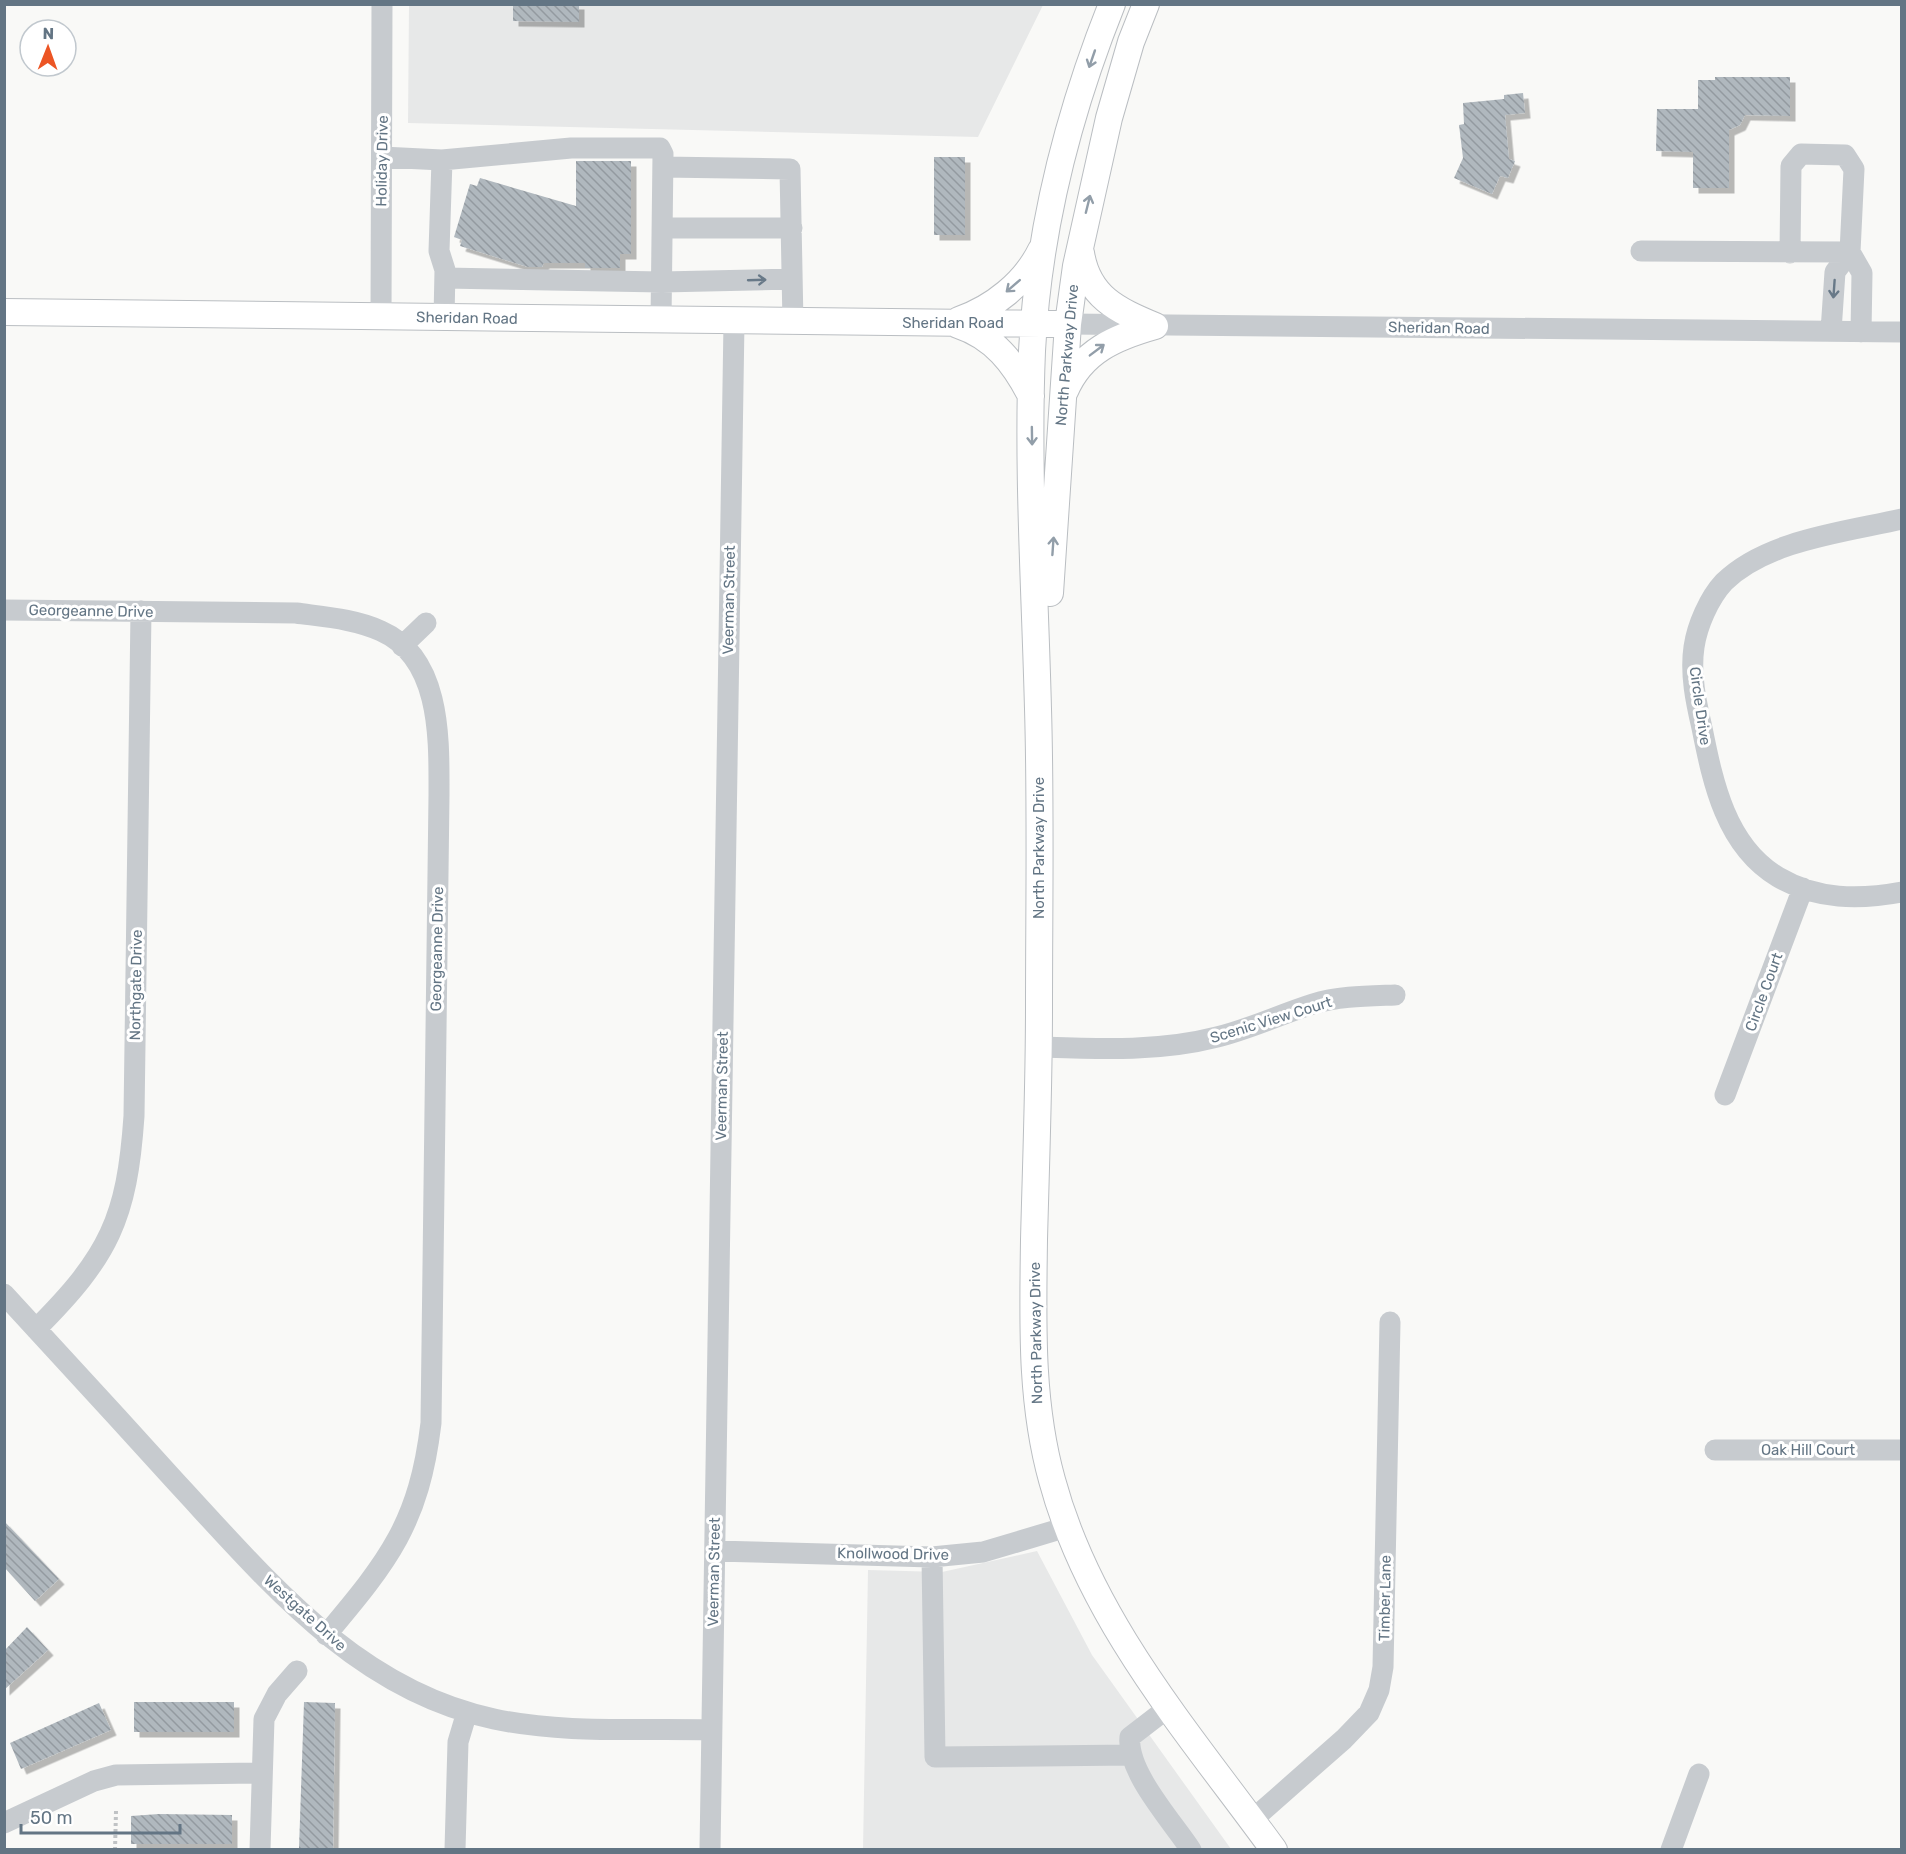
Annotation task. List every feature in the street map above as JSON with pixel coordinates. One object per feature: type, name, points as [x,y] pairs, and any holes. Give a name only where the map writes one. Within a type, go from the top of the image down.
[{"type":"main road","name":"North Parkway Drive","points":[[1112,4],[1065,146],[1046,239],[1035,323],[1032,398],[1040,751],[1039,1047],[1034,1360],[1041,1434],[1067,1527],[1088,1576],[1119,1634],[1169,1707],[1274,1850]]},
{"type":"main road","name":"North Parkway Drive","points":[[1040,751],[1068,324],[1080,246],[1109,118],[1131,42],[1146,4]]},
{"type":"main road","points":[[952,323],[974,315],[1012,288],[1036,260],[1046,239]]},
{"type":"main road","points":[[1080,246],[1083,267],[1090,284],[1102,297],[1132,316],[1155,326]]},
{"type":"main road","name":"Sheridan Road","points":[[4,312],[793,323],[1068,324]]},
{"type":"main road","points":[[952,323],[970,329],[1008,357],[1032,398]]},
{"type":"main road","points":[[1063,396],[1072,374],[1100,347],[1125,334],[1155,326]]},
{"type":"street","name":"Holiday Drive","points":[[381,317],[382,4]]},
{"type":"street","points":[[382,157],[442,159],[571,148],[660,148],[663,154],[661,321]]},
{"type":"street","points":[[1790,253],[1791,166],[1801,154],[1845,155],[1854,169],[1850,252],[1836,272],[1831,332]]},
{"type":"street","points":[[442,159],[439,251],[445,278],[444,318]]},
{"type":"street","points":[[663,167],[790,169],[793,323]]},
{"type":"street","points":[[662,228],[792,228]]},
{"type":"street","points":[[1641,251],[1850,252]]},
{"type":"street","points":[[1850,252],[1862,273],[1861,332]]},
{"type":"street","points":[[445,278],[662,282],[792,279]]},
{"type":"street","name":"Veerman Street","points":[[710,1850],[734,322]]},
{"type":"street","name":"Sheridan Road","points":[[1068,324],[1902,332]]},
{"type":"street","name":"Circle Drive","points":[[1902,519],[1793,544],[1749,563],[1718,590],[1697,634],[1693,672],[1697,707],[1712,778],[1731,827],[1746,848],[1778,877],[1803,888],[1845,897],[1877,897],[1902,892]]},
{"type":"street","name":"Georgeanne Drive","points":[[4,610],[296,613],[335,618],[383,632],[402,646],[420,669],[432,700],[438,749],[430,1423],[425,1466],[409,1520],[382,1566],[326,1635]]},
{"type":"street","name":"Northgate Drive","points":[[36,1329],[72,1290],[107,1241],[120,1212],[130,1168],[134,1116],[141,611]]},
{"type":"street","points":[[402,646],[426,623]]},
{"type":"street","name":"Circle Court","points":[[1725,1095],[1803,888]]},
{"type":"street","name":"Scenic View Court","points":[[1039,1047],[1130,1048],[1178,1045],[1226,1035],[1316,1003],[1356,996],[1395,994]]},
{"type":"street","name":"Westgate Drive","points":[[4,1294],[260,1574],[326,1635],[357,1660],[400,1686],[467,1712],[493,1719],[547,1726],[711,1730]]},
{"type":"street","name":"Timber Lane","points":[[1252,1820],[1344,1739],[1369,1713],[1379,1690],[1383,1667],[1390,1323]]},
{"type":"street","name":"Oak Hill Court","points":[[1715,1450],[1902,1450]]},
{"type":"street","name":"Knollwood Drive","points":[[715,1551],[932,1557],[983,1552],[1067,1527]]},
{"type":"street","points":[[932,1557],[935,1757],[1131,1755]]},
{"type":"street","points":[[260,1850],[263,1733],[267,1711],[277,1694],[297,1671]]},
{"type":"street","points":[[1169,1707],[1130,1737],[1131,1755],[1137,1770],[1191,1850]]},
{"type":"street","points":[[455,1850],[458,1742],[467,1712]]},
{"type":"street","points":[[4,1822],[94,1781],[116,1775],[261,1773]]},
{"type":"street","points":[[1671,1850],[1699,1774]]},
{"type":"path","points":[[115,1850],[116,1811]]},
{"type":"shaded area","points":[[409,5],[1043,5],[978,137],[408,123]]},
{"type":"shaded area","points":[[1037,1551],[1092,1655],[1231,1849],[863,1850],[868,1570],[942,1572]]},
{"type":"building","points":[[513,4],[579,4],[579,22],[513,21]]},
{"type":"building","points":[[1715,77],[1790,77],[1790,116],[1745,115],[1740,125],[1729,130],[1729,188],[1693,188],[1693,152],[1656,151],[1657,109],[1698,109],[1698,80],[1715,80]]},
{"type":"building","points":[[1523,93],[1525,113],[1505,115],[1509,159],[1515,161],[1508,178],[1500,176],[1492,194],[1454,178],[1463,158],[1459,125],[1464,124],[1463,103],[1504,99],[1504,95]]},
{"type":"building","points":[[934,157],[965,157],[965,235],[934,235]]},
{"type":"building","points":[[576,161],[631,161],[631,254],[620,254],[620,268],[585,268],[585,263],[544,263],[542,267],[528,267],[460,246],[462,240],[454,237],[470,184],[477,186],[480,178],[576,206]]},
{"type":"building","points":[[4,1521],[59,1579],[35,1601],[4,1567]]},
{"type":"building","points":[[27,1627],[48,1650],[4,1690],[4,1651]]},
{"type":"building","points":[[134,1702],[234,1702],[234,1732],[134,1732]]},
{"type":"building","points":[[304,1702],[335,1703],[333,1850],[299,1848]]},
{"type":"building","points":[[99,1703],[111,1730],[21,1769],[10,1743]]},
{"type":"building","points":[[232,1815],[232,1844],[131,1844],[131,1816]]}]
